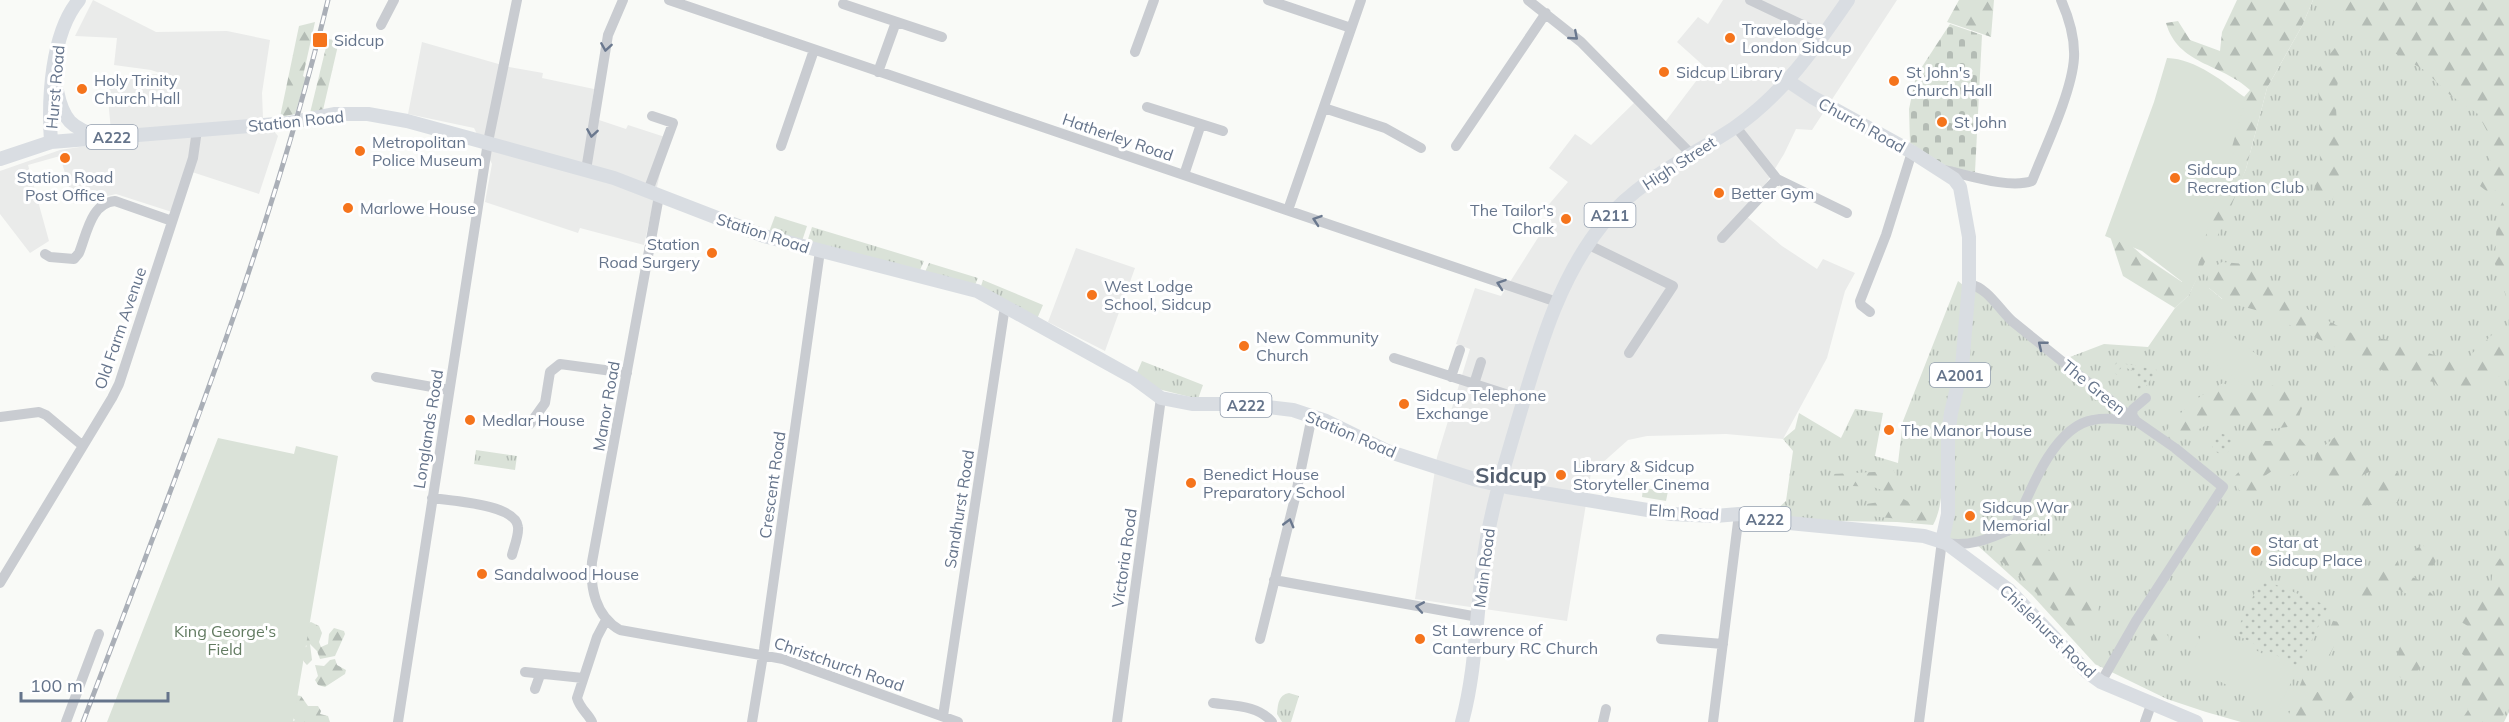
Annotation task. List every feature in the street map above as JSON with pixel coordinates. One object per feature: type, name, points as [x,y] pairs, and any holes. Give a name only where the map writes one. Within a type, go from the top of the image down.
[{"type":"main road","name":"Hurst Road","points":[[51,142],[50,121],[54,75],[63,26],[78,0]]},
{"type":"main road","name":"High Street","points":[[1498,485],[1557,302],[1587,244],[1630,196],[1648,182],[1736,127],[1788,81],[1848,0]]},
{"type":"main road","name":"A222","points":[[54,75],[61,111],[72,125],[103,138]]},
{"type":"main road","name":"Church Road","points":[[1788,81],[1812,98],[1912,152],[1935,168]]},
{"type":"main road","name":"Station Road","points":[[0,159],[51,142],[288,123],[334,114],[368,114],[407,121],[586,170],[758,234],[977,291],[1134,378],[1161,398],[1192,404],[1272,407],[1312,416],[1387,451],[1465,477],[1498,485]]},
{"type":"main road","name":"A2001","points":[[1935,168],[1963,209],[1969,237],[1969,284],[1962,367],[1948,436],[1948,514],[1944,542]]},
{"type":"main road","name":"Elm Road","points":[[1498,485],[1672,514],[1739,514],[1789,523],[1924,536],[1944,542]]},
{"type":"main road","name":"Main Road","points":[[1462,722],[1468,699],[1483,564],[1498,485]]},
{"type":"main road","name":"Chislehurst Road","points":[[1944,542],[2009,590],[2087,672],[2151,705],[2196,722]]},
{"type":"street","points":[[381,25],[394,0]]},
{"type":"street","name":"Longlands Road","points":[[398,722],[488,142],[517,0]]},
{"type":"street","points":[[586,170],[608,35],[623,0]]},
{"type":"street","name":"Hatherley Road","points":[[669,0],[1557,302]]},
{"type":"street","points":[[1135,52],[1154,0]]},
{"type":"street","points":[[1268,0],[1351,28]]},
{"type":"street","points":[[1288,210],[1361,0]]},
{"type":"street","points":[[1528,0],[1581,42],[1692,154]]},
{"type":"street","points":[[1935,168],[2005,183],[2023,184],[2032,181],[2070,81],[2074,58],[2072,35],[2061,0]]},
{"type":"street","points":[[1751,1],[1824,35]]},
{"type":"street","points":[[843,4],[942,36]]},
{"type":"street","points":[[1456,146],[1546,13]]},
{"type":"street","points":[[878,72],[896,22]]},
{"type":"street","points":[[781,146],[814,50]]},
{"type":"street","points":[[1147,107],[1223,131]]},
{"type":"street","points":[[1324,108],[1385,128],[1421,148]]},
{"type":"street","name":"Manor Road","points":[[606,620],[597,603],[591,579],[627,374],[653,194],[673,123],[652,116]]},
{"type":"street","points":[[1184,175],[1201,124]]},
{"type":"street","points":[[1736,127],[1777,179],[1847,213]]},
{"type":"street","name":"Old Farm Avenue","points":[[0,583],[119,384],[193,158],[197,130]]},
{"type":"street","points":[[1870,312],[1860,303],[1863,281],[1912,152]]},
{"type":"street","points":[[1722,238],[1777,179]]},
{"type":"street","points":[[45,254],[50,257],[74,259],[79,253],[96,210],[106,202],[115,201],[172,221]]},
{"type":"street","points":[[1587,244],[1673,286],[1629,353]]},
{"type":"street","name":"Crescent Road","points":[[752,722],[820,251]]},
{"type":"street","name":"The Green","points":[[1969,284],[1988,293],[1994,304],[2012,321],[2136,421],[2175,448],[2223,487],[2136,621],[2101,681]]},
{"type":"street","name":"Sandhurst Road","points":[[943,717],[1005,306]]},
{"type":"street","points":[[1450,377],[1460,350]]},
{"type":"street","points":[[1394,358],[1524,400]]},
{"type":"street","points":[[1474,384],[1481,362]]},
{"type":"street","points":[[509,421],[530,424],[545,403],[550,372],[560,364],[627,374]]},
{"type":"street","points":[[376,377],[449,390]]},
{"type":"street","name":"Victoria Road","points":[[1117,722],[1161,398]]},
{"type":"street","points":[[2136,421],[2132,415],[2133,409],[2146,398]]},
{"type":"street","points":[[0,417],[39,412],[46,415],[83,447]]},
{"type":"street","points":[[1260,639],[1295,498],[1312,416]]},
{"type":"street","points":[[1918,722],[1944,542],[1962,545],[1978,543],[2014,528],[2034,483],[2055,446],[2077,426],[2092,420],[2136,421]]},
{"type":"street","points":[[432,498],[503,510],[514,516],[518,527],[512,555]]},
{"type":"street","points":[[1713,722],[1739,514]]},
{"type":"street","points":[[1274,580],[1478,617]]},
{"type":"street","points":[[592,722],[589,715],[579,706],[577,698],[606,620]]},
{"type":"street","name":"Christchurch Road","points":[[606,620],[612,626],[627,632],[762,654],[804,665],[958,722]]},
{"type":"street","points":[[66,722],[99,634]]},
{"type":"street","points":[[1661,639],[1723,644]]},
{"type":"street","points":[[525,672],[583,678]]},
{"type":"street","points":[[535,689],[540,675]]},
{"type":"street","points":[[1213,703],[1254,709],[1264,713],[1272,722]]},
{"type":"street","points":[[2145,722],[2151,705]]},
{"type":"street","points":[[1603,722],[1606,709]]},
{"type":"shaded area","points":[[93,0],[156,32],[227,31],[270,40],[262,93],[263,118],[278,136],[259,194],[189,171],[175,213],[116,194],[74,204],[60,156],[28,165],[49,241],[30,253],[0,214],[0,171],[60,150],[112,142],[106,77],[163,74],[114,65],[117,38],[75,36]]},
{"type":"shaded area","points":[[1723,0],[1897,0],[1812,130],[1796,129],[1784,154],[1746,216],[1782,246],[1817,269],[1823,259],[1855,273],[1845,291],[1827,358],[1783,439],[1726,434],[1647,436],[1628,440],[1591,473],[1567,621],[1415,599],[1437,457],[1470,349],[1456,344],[1475,288],[1501,296],[1548,222],[1545,209],[1568,182],[1549,168],[1575,134],[1591,145],[1636,101],[1662,126],[1706,68],[1677,42],[1698,17],[1708,24]]},
{"type":"shaded area","points":[[422,42],[509,67],[543,73],[542,78],[594,89],[590,117],[626,129],[628,125],[668,138],[644,245],[580,228],[578,233],[485,202],[492,164],[474,128],[408,114]]},
{"type":"shaded area","name":"West Lodge School, Sidcup","points":[[1076,248],[1135,268],[1105,351],[1048,322]]},
{"type":"green space","points":[[1959,0],[1994,0],[1991,37],[1947,22]]},
{"type":"green space","points":[[2237,0],[2313,0],[2302,26],[2267,88],[2246,169],[2228,214],[2189,295],[2175,308],[2123,276],[2110,236],[2114,230],[2143,256],[2182,282],[2200,258],[2203,204],[2244,97],[2250,90],[2239,81],[2190,56],[2172,37],[2166,23],[2178,21],[2190,40],[2220,51],[2222,32]]},
{"type":"green space","points":[[2313,0],[2509,0],[2509,712],[2504,722],[2241,722],[2167,699],[2095,664],[2032,595],[1975,543],[1942,541],[1945,410],[1941,500],[1933,525],[1897,522],[1773,520],[1775,511],[1786,501],[1793,451],[1783,439],[1795,429],[1799,413],[1841,438],[1855,409],[1883,413],[1875,456],[1898,463],[1903,421],[1958,281],[1968,289],[1969,284],[2073,369],[2070,357],[2104,344],[2148,347],[2175,308],[2189,295],[2246,169],[2267,88],[2302,26]],"holes":[[[2251,270],[2222,299],[2209,288]]]},
{"type":"green space","points":[[2346,0],[2509,0],[2509,183],[2489,193],[2480,186],[2491,161],[2479,144],[2488,133],[2478,114],[2450,95],[2424,70],[2353,29],[2341,6]]},
{"type":"green space","points":[[315,22],[303,76],[306,78],[295,114],[280,117],[299,26]]},
{"type":"green space","points":[[1950,24],[1982,35],[1975,172],[1951,169],[1910,143],[1909,109],[1916,76]]},
{"type":"green space","points":[[328,39],[339,41],[323,110],[310,113]]},
{"type":"green space","points":[[2350,41],[2354,50],[2343,66],[2336,99],[2339,150],[2337,184],[2332,200],[2319,201],[2314,184],[2320,163],[2318,69],[2338,44]]},
{"type":"green space","name":"Sidcup Recreation Club","points":[[2167,58],[2189,62],[2199,67],[2246,98],[2232,147],[2235,148],[2213,208],[2194,281],[2189,287],[2142,251],[2105,236],[2154,102]]},
{"type":"green space","points":[[2509,189],[2509,304],[2495,264],[2497,213]]},
{"type":"green space","points":[[775,216],[807,226],[802,241],[769,232]]},
{"type":"green space","points":[[812,227],[924,261],[920,270],[807,242]]},
{"type":"green space","points":[[2222,262],[2245,264],[2262,281],[2297,300],[2311,312],[2361,338],[2384,339],[2453,361],[2466,359],[2493,334],[2509,327],[2509,374],[2488,379],[2477,390],[2442,390],[2434,382],[2392,375],[2263,312],[2226,302],[2209,288],[2207,272]]},
{"type":"green space","points":[[929,263],[978,278],[975,285],[925,272]]},
{"type":"green space","points":[[983,280],[1043,305],[1037,319],[981,286]]},
{"type":"green space","points":[[2224,330],[2267,362],[2247,388],[2205,356]]},
{"type":"green space","points":[[1142,361],[1203,385],[1198,399],[1158,389],[1136,375]]},
{"type":"green space","points":[[2117,362],[2157,370],[2142,392],[2137,388],[2140,383],[2134,378],[2133,371],[2122,366],[2117,375],[2111,369]]},
{"type":"green space","points":[[2284,382],[2306,396],[2296,426],[2260,430],[2261,441],[2279,441],[2297,435],[2306,446],[2298,472],[2287,477],[2275,469],[2260,479],[2258,499],[2239,490],[2234,477],[2249,461],[2245,426],[2224,416],[2174,442],[2163,436],[2189,405],[2223,383],[2246,394]]},
{"type":"green space","points":[[2222,434],[2229,437],[2232,444],[2229,451],[2222,454],[2215,451],[2212,444],[2215,437]]},
{"type":"green space","points":[[2336,436],[2348,446],[2371,454],[2369,472],[2355,479],[2347,475],[2337,482],[2325,484],[2317,471],[2315,454]]},
{"type":"green space","name":"King George's Field","points":[[218,438],[294,454],[296,446],[338,456],[293,722],[107,722]]},
{"type":"green space","points":[[476,450],[517,456],[515,470],[474,464]]},
{"type":"green space","points":[[1894,471],[1897,478],[1895,494],[1931,515],[1929,522],[1870,516],[1866,504],[1880,502],[1882,490],[1873,487],[1833,485],[1828,481],[1833,474]]},
{"type":"green space","points":[[2397,472],[2400,479],[2399,501],[2390,507],[2361,506],[2355,496],[2364,486],[2379,476]]},
{"type":"green space","points":[[1643,488],[1668,491],[1666,501],[1642,497]]},
{"type":"green space","points":[[2017,535],[2024,535],[2044,544],[2078,581],[2086,595],[2099,604],[2098,617],[2084,632],[2075,633],[2021,577],[2000,560],[1997,552]]},
{"type":"green space","points":[[2509,545],[2509,705],[2500,722],[2460,722],[2468,710],[2461,690],[2468,659],[2462,654],[2463,646],[2475,635],[2471,629],[2452,615],[2463,607],[2491,595],[2495,565]]},
{"type":"green space","points":[[2424,546],[2429,547],[2435,553],[2435,563],[2429,569],[2424,570],[2419,569],[2413,563],[2412,558],[2413,553],[2419,547]]},
{"type":"green space","points":[[2395,552],[2400,572],[2419,580],[2442,605],[2414,598],[2396,588],[2377,599],[2347,601],[2348,593],[2368,583],[2376,574],[2385,553]]},
{"type":"green space","points":[[2264,580],[2328,606],[2299,667],[2235,634],[2259,584]]},
{"type":"green space","points":[[2333,621],[2340,622],[2341,631],[2325,665],[2316,660]]},
{"type":"green space","points":[[311,622],[319,626],[322,633],[319,642],[321,647],[328,644],[329,634],[334,628],[344,631],[345,634],[335,656],[320,659],[317,651],[310,644],[312,660],[307,665],[302,659],[303,649],[307,646],[302,643],[306,624]]},
{"type":"green space","points":[[2206,625],[2297,671],[2277,710],[2187,665]]},
{"type":"green space","points":[[2156,631],[2164,631],[2169,636],[2167,647],[2156,649],[2151,644],[2151,636]]},
{"type":"green space","points":[[2401,643],[2424,663],[2410,680],[2396,676],[2395,661]]},
{"type":"green space","points":[[335,659],[337,665],[346,670],[345,674],[325,687],[318,685],[315,680],[318,676],[315,665],[324,666],[330,660]]},
{"type":"green space","points":[[2305,672],[2317,677],[2316,692],[2352,692],[2355,696],[2350,701],[2312,706],[2313,722],[2286,722]]},
{"type":"green space","points":[[1285,694],[1299,696],[1291,722],[1282,722],[1277,714],[1278,704]]},
{"type":"green space","points":[[295,695],[301,696],[308,706],[318,706],[320,714],[328,716],[330,722],[292,722],[295,720],[293,718]]},
{"type":"railway","points":[[83,722],[217,365],[248,275],[304,92],[328,0]]},
{"type":"place","name":"Travelodge London Sidcup","points":[[1730,38]]},
{"type":"place","name":"Sidcup","points":[[320,40]]},
{"type":"place","name":"Sidcup Library","points":[[1664,72]]},
{"type":"place","name":"St John's Church Hall","points":[[1894,81]]},
{"type":"place","name":"Holy Trinity Church Hall","points":[[82,89]]},
{"type":"place","name":"St John","points":[[1942,122]]},
{"type":"place","name":"Metropolitan Police Museum","points":[[360,151]]},
{"type":"place","name":"Station Road Post Office","points":[[65,158]]},
{"type":"place","name":"Sidcup Recreation Club","points":[[2175,178]]},
{"type":"place","name":"Better Gym","points":[[1719,193]]},
{"type":"place","name":"Marlowe House","points":[[348,208]]},
{"type":"place","name":"The Tailor's Chalk","points":[[1566,219]]},
{"type":"place","name":"Station Road Surgery","points":[[712,253]]},
{"type":"place","name":"West Lodge School, Sidcup","points":[[1092,295]]},
{"type":"place","name":"New Community Church","points":[[1244,346]]},
{"type":"place","name":"Sidcup Telephone Exchange","points":[[1404,404]]},
{"type":"place","name":"Medlar House","points":[[470,420]]},
{"type":"place","name":"The Manor House","points":[[1889,430]]},
{"type":"place","name":"Library & Sidcup Storyteller Cinema","points":[[1561,475]]},
{"type":"place","name":"Benedict House Preparatory School","points":[[1191,483]]},
{"type":"place","name":"Sidcup War Memorial","points":[[1970,516]]},
{"type":"place","name":"Star at Sidcup Place","points":[[2256,551]]},
{"type":"place","name":"Sandalwood House","points":[[482,574]]},
{"type":"place","name":"St Lawrence of Canterbury RC Church","points":[[1420,639]]},
{"type":"district","name":"Sidcup","points":[[1511,475]]}]
